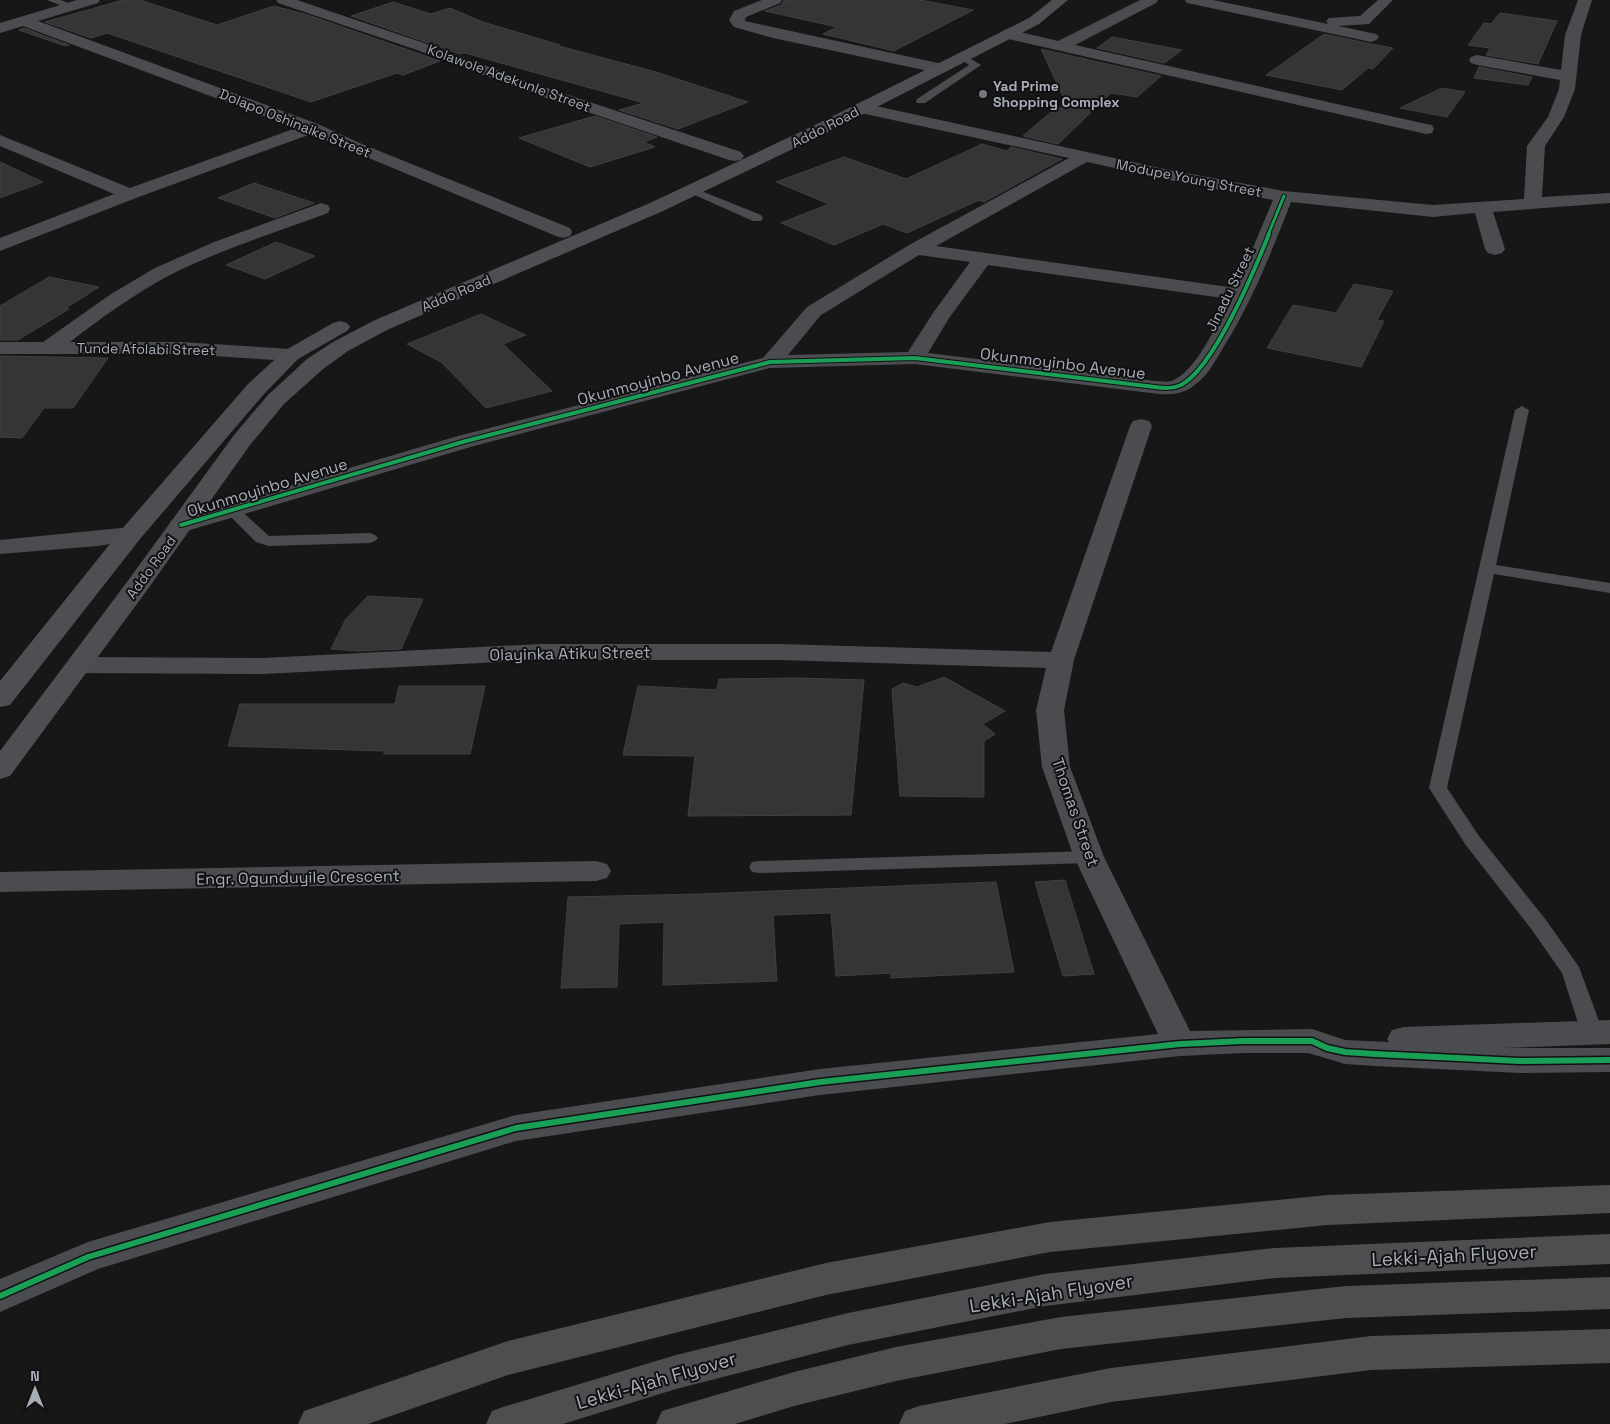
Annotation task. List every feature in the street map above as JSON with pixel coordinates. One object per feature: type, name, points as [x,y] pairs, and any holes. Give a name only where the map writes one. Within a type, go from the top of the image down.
[{"type":"highway","points":[[318,1424],[508,1358],[826,1279],[1050,1237],[1328,1210],[1610,1199]]},
{"type":"highway","name":"Lekki-Ajah Flyover","points":[[506,1424],[676,1372],[848,1328],[1045,1290],[1275,1263],[1610,1249]]},
{"type":"highway","points":[[676,1424],[794,1389],[896,1364],[1061,1333],[1346,1302],[1610,1293]]},
{"type":"highway","points":[[919,1424],[1111,1385],[1371,1354],[1610,1346]]},
{"type":"main road","name":"Addo Road","points":[[0,770],[181,525],[224,462],[269,408],[313,365],[344,344],[387,322],[598,234],[694,191],[862,108],[1038,0]]},
{"type":"main road","name":"Addo Road","points":[[0,699],[131,534],[212,442],[239,407],[291,355],[353,320],[410,294],[677,184],[929,66],[962,56],[1034,20],[1061,0]]},
{"type":"street","points":[[0,28],[93,0]]},
{"type":"street","name":"Kolawole Adekunle Street","points":[[283,0],[422,47],[529,87],[735,156]]},
{"type":"street","points":[[775,0],[739,14],[737,20],[739,24],[929,66]]},
{"type":"street","points":[[1060,46],[1152,0]]},
{"type":"street","points":[[1192,0],[1371,37]]},
{"type":"street","points":[[1229,0],[1345,22],[1364,21],[1386,0]]},
{"type":"street","points":[[1533,203],[1536,146],[1556,117],[1567,89],[1573,35],[1585,0]]},
{"type":"street","name":"Dolapo Oshinaike Street","points":[[24,21],[312,128],[356,148],[564,232]]},
{"type":"street","points":[[1008,34],[1426,129]]},
{"type":"street","points":[[1477,60],[1567,76]]},
{"type":"street","name":"Modupe Young Street","points":[[862,108],[1169,175],[1284,196],[1433,211],[1483,209],[1533,203],[1610,198]]},
{"type":"street","points":[[0,245],[130,194],[312,128]]},
{"type":"street","points":[[0,140],[130,194]]},
{"type":"street","points":[[770,362],[814,311],[916,249],[1084,157]]},
{"type":"street","name":"Jinadu Street","points":[[1154,387],[1176,387],[1184,384],[1198,370],[1243,296],[1284,196]]},
{"type":"street","points":[[48,348],[109,304],[161,273],[202,254],[321,209]]},
{"type":"street","points":[[1483,209],[1495,249]]},
{"type":"street","points":[[916,249],[1243,296]]},
{"type":"street","points":[[915,358],[940,317],[982,260]]},
{"type":"street","name":"Tunde Afolabi Street","points":[[0,348],[181,348],[291,355]]},
{"type":"street","name":"Okunmoyinbo Avenue","points":[[181,525],[466,440],[770,362],[915,358],[1154,387]]},
{"type":"street","name":"Thomas Street","points":[[1141,426],[1061,660],[1050,710],[1056,767],[1089,858],[1180,1044]]},
{"type":"street","points":[[0,547],[51,541],[97,540],[131,534]]},
{"type":"street","name":"Olayinka Atiku Street","points":[[78,665],[263,666],[542,652],[778,652],[1061,660]]},
{"type":"street","name":"Engr. Ogunduyile Crescent","points":[[0,882],[596,872]]},
{"type":"street","points":[[0,1296],[88,1257],[516,1128],[820,1082],[1180,1044],[1601,1032]]},
{"type":"street","points":[[1312,1041],[1327,1048],[1345,1052],[1375,1054],[1520,1061],[1610,1060]]},
{"type":"lane","points":[[52,0],[70,6]]},
{"type":"lane","points":[[921,101],[976,65],[962,56]]},
{"type":"lane","points":[[694,191],[757,218]]},
{"type":"lane","points":[[1522,410],[1438,788],[1472,840],[1539,925],[1572,972],[1601,1032]]},
{"type":"lane","points":[[232,510],[262,539],[268,541],[370,538]]},
{"type":"lane","points":[[1487,568],[1610,588]]},
{"type":"lane","points":[[759,867],[1089,858]]},
{"type":"building","points":[[123,0],[140,0],[217,25],[274,6],[308,15],[440,61],[403,75],[397,73],[311,102],[107,33],[91,38],[45,22]]},
{"type":"building","points":[[784,0],[920,0],[973,10],[894,51],[823,34],[837,27],[765,11],[781,5]]},
{"type":"building","points":[[393,2],[431,14],[450,8],[483,22],[559,46],[656,72],[748,102],[678,129],[619,110],[644,103],[465,53],[460,54],[351,16]]},
{"type":"building","points":[[1500,13],[1557,21],[1538,64],[1486,55],[1490,48],[1468,45],[1484,23],[1491,24]]},
{"type":"building","points":[[24,28],[69,45],[65,46],[19,30]]},
{"type":"building","points":[[1324,34],[1393,48],[1373,69],[1368,68],[1342,90],[1266,75]]},
{"type":"building","points":[[1112,37],[1182,50],[1164,63],[1097,48]]},
{"type":"building","points":[[1041,49],[1161,76],[1137,97],[1111,93],[1058,144],[1023,136],[1051,112],[1067,105]]},
{"type":"building","points":[[1479,67],[1532,77],[1528,85],[1474,78]]},
{"type":"building","points":[[1442,88],[1465,92],[1447,117],[1400,108]]},
{"type":"building","points":[[595,116],[657,137],[644,142],[655,147],[590,167],[519,138]]},
{"type":"building","points":[[982,144],[1007,151],[1011,147],[1062,159],[984,202],[979,200],[907,233],[883,224],[834,245],[781,223],[829,204],[776,182],[844,157],[906,179]]},
{"type":"building","points":[[0,162],[43,182],[0,198]]},
{"type":"building","points":[[254,183],[314,203],[275,218],[218,198]]},
{"type":"building","points":[[276,242],[315,256],[265,279],[226,265]]},
{"type":"building","points":[[49,277],[99,287],[66,308],[69,309],[18,340],[0,340],[0,306]]},
{"type":"building","points":[[1354,284],[1393,291],[1377,320],[1384,321],[1361,367],[1267,348],[1293,305],[1336,313]]},
{"type":"building","points":[[481,314],[526,335],[503,344],[552,391],[486,408],[441,362],[407,344]]},
{"type":"building","points":[[0,356],[108,358],[73,408],[44,408],[22,438],[0,437]]},
{"type":"building","points":[[368,596],[423,599],[401,649],[358,651],[331,649],[346,619]]},
{"type":"building","points":[[944,677],[1005,711],[983,724],[995,734],[984,741],[984,797],[900,796],[892,689],[903,683],[917,687]]},
{"type":"building","points":[[798,678],[864,680],[851,815],[688,816],[695,756],[623,755],[638,686],[717,690],[719,679]]},
{"type":"building","points":[[399,686],[485,686],[470,754],[384,754],[384,751],[228,746],[240,704],[395,704]]},
{"type":"building","points":[[1065,880],[1094,974],[1063,976],[1035,882]]},
{"type":"building","points":[[996,882],[1014,972],[891,978],[891,973],[836,976],[831,913],[773,915],[777,981],[663,985],[664,922],[619,924],[617,987],[561,988],[568,897],[700,894]]},
{"type":"cycle path","points":[[181,525],[466,441],[770,362],[915,358],[1155,387],[1166,388],[1181,385],[1198,370],[1232,316],[1251,277],[1284,196]]},
{"type":"cycle path","points":[[0,1296],[88,1257],[516,1128],[820,1082],[1180,1044],[1244,1041],[1312,1041],[1327,1048],[1345,1052],[1375,1054],[1520,1061],[1610,1060]]},
{"type":"place","name":"Yad Prime Shopping Complex","points":[[983,94]]}]
